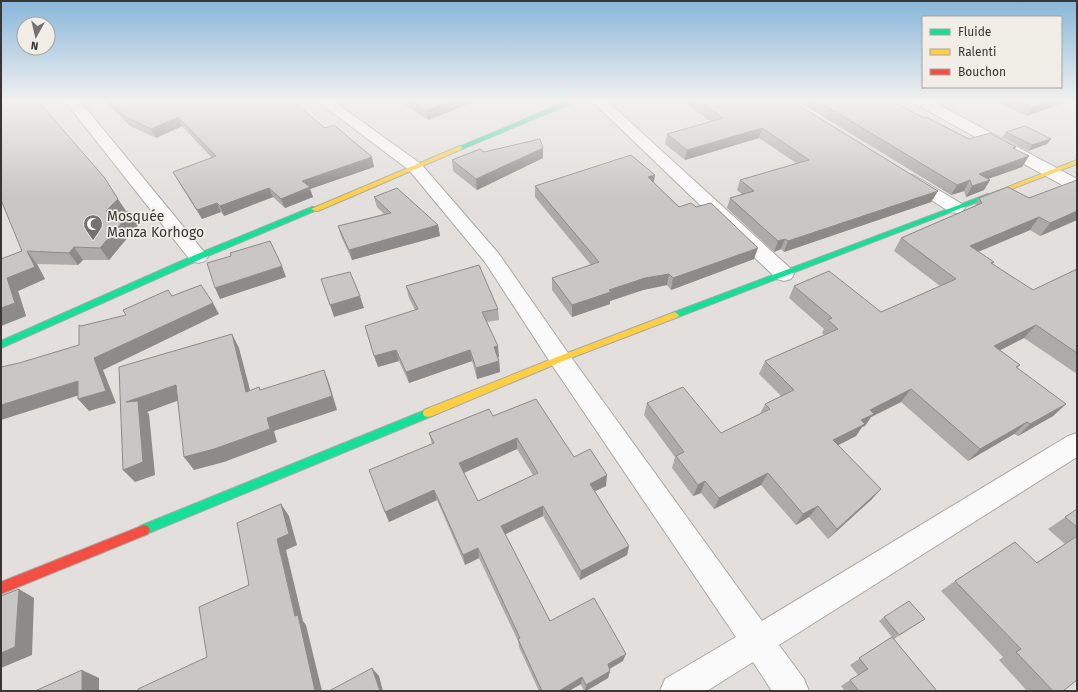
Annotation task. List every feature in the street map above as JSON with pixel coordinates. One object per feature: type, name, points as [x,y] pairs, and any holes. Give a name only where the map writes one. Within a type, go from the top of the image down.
[{"type":"street","points":[[97,132],[198,257]]},
{"type":"street","points":[[367,132],[415,167],[492,258],[560,359],[792,691]]},
{"type":"street","points":[[1,345],[198,257],[498,132]]},
{"type":"street","points":[[633,132],[784,274]]},
{"type":"street","points":[[978,132],[1077,186]]},
{"type":"street","points":[[1,588],[560,359],[1077,162]]},
{"type":"street","points":[[896,171],[956,208]]},
{"type":"street","points":[[677,691],[1077,444]]},
{"type":"building","points":[[1,132],[65,132],[104,177],[118,199],[106,211],[131,212],[100,248],[74,247],[69,253],[27,251],[35,267],[7,278],[15,303],[1,308],[1,259],[22,251],[1,200]]},
{"type":"building","points":[[193,132],[343,132],[372,157],[302,181],[310,187],[281,199],[269,188],[220,206],[217,203],[197,210],[173,172],[216,156]]},
{"type":"building","points":[[673,132],[747,132],[687,150],[667,134]]},
{"type":"building","points":[[768,132],[843,132],[938,191],[788,241],[785,239],[778,241],[730,198],[754,191],[740,180],[809,160]]},
{"type":"building","points":[[870,132],[956,132],[969,139],[990,133],[1016,147],[1013,148],[1029,156],[979,174],[990,180],[972,186],[970,180],[957,185]]},
{"type":"building","points":[[1007,132],[1038,132],[1051,139],[1032,145]]},
{"type":"building","points":[[540,139],[543,148],[476,179],[452,160],[480,149],[484,152]]},
{"type":"building","points":[[631,155],[655,175],[648,177],[679,207],[691,203],[696,207],[711,203],[758,248],[673,278],[669,274],[645,278],[609,290],[611,292],[572,305],[552,278],[599,262],[535,186]]},
{"type":"building","points":[[1077,180],[1077,211],[1050,223],[1039,217],[970,246],[994,262],[991,263],[1033,290],[1077,269],[1077,353],[1036,325],[994,346],[1020,365],[1016,367],[1066,404],[1030,424],[1027,422],[980,449],[911,389],[870,410],[874,414],[861,420],[865,424],[833,440],[881,489],[837,529],[818,506],[803,514],[768,473],[719,498],[705,481],[698,485],[676,456],[684,452],[647,403],[683,387],[721,433],[770,409],[765,404],[794,390],[765,361],[838,329],[828,320],[832,318],[794,286],[829,271],[881,312],[956,279],[901,238],[982,203],[979,198],[1008,187],[1029,198]]},
{"type":"building","points":[[397,188],[438,225],[349,250],[338,226],[391,213],[374,197]]},
{"type":"building","points":[[270,241],[282,266],[215,288],[207,263],[231,256],[230,253]]},
{"type":"building","points":[[479,265],[498,309],[482,312],[498,346],[494,347],[499,361],[476,368],[470,350],[406,372],[396,350],[374,356],[365,326],[418,309],[406,286]]},
{"type":"building","points":[[350,272],[360,296],[330,305],[321,279]]},
{"type":"building","points":[[201,285],[213,303],[94,358],[106,391],[78,399],[78,381],[1,405],[1,367],[79,345],[79,325],[81,326],[126,315],[123,310],[168,290],[172,296]]},
{"type":"building","points":[[232,334],[246,392],[259,387],[260,390],[324,370],[332,396],[267,418],[270,429],[214,449],[184,457],[176,385],[126,402],[138,401],[143,462],[123,470],[119,367]]},
{"type":"building","points":[[536,399],[574,457],[590,449],[607,475],[590,484],[629,546],[581,571],[543,506],[501,526],[550,621],[594,598],[626,654],[608,664],[610,671],[586,685],[582,677],[559,691],[542,691],[518,639],[520,638],[478,548],[463,555],[434,490],[385,512],[369,470],[434,443],[429,433],[489,409],[493,416]],"holes":[[[517,438],[538,473],[478,501],[459,463]]]},
{"type":"building","points":[[281,504],[289,534],[277,539],[295,616],[298,615],[315,691],[138,691],[138,689],[207,657],[199,607],[249,585],[237,523]]},
{"type":"building","points":[[1077,509],[1077,527],[1065,517]]},
{"type":"building","points":[[1077,536],[1077,680],[1063,691],[1053,691],[1016,652],[1021,649],[955,581],[1015,542],[1037,563]]},
{"type":"building","points":[[19,589],[15,647],[1,653],[1,596]]},
{"type":"building","points":[[909,601],[925,619],[899,635],[884,617]]},
{"type":"building","points":[[892,637],[937,691],[859,691],[850,680],[868,669],[859,658]]},
{"type":"building","points":[[372,668],[380,691],[329,691]]},
{"type":"building","points":[[82,670],[82,691],[35,691]]},
{"type":"traffic: fast","points":[[460,148],[498,132]]},
{"type":"traffic: fast","points":[[675,315],[988,196]]},
{"type":"traffic: fast","points":[[1,345],[198,257],[315,209]]},
{"type":"traffic: fast","points":[[144,530],[428,413]]},
{"type":"traffic: slow","points":[[315,209],[460,148]]},
{"type":"traffic: slow","points":[[988,196],[1077,162]]},
{"type":"traffic: slow","points":[[428,413],[560,359],[675,315]]},
{"type":"traffic: jam","points":[[1,588],[144,530]]},
{"type":"place","name":"Mosquée Manza Korhogo","points":[[93,241]]}]
